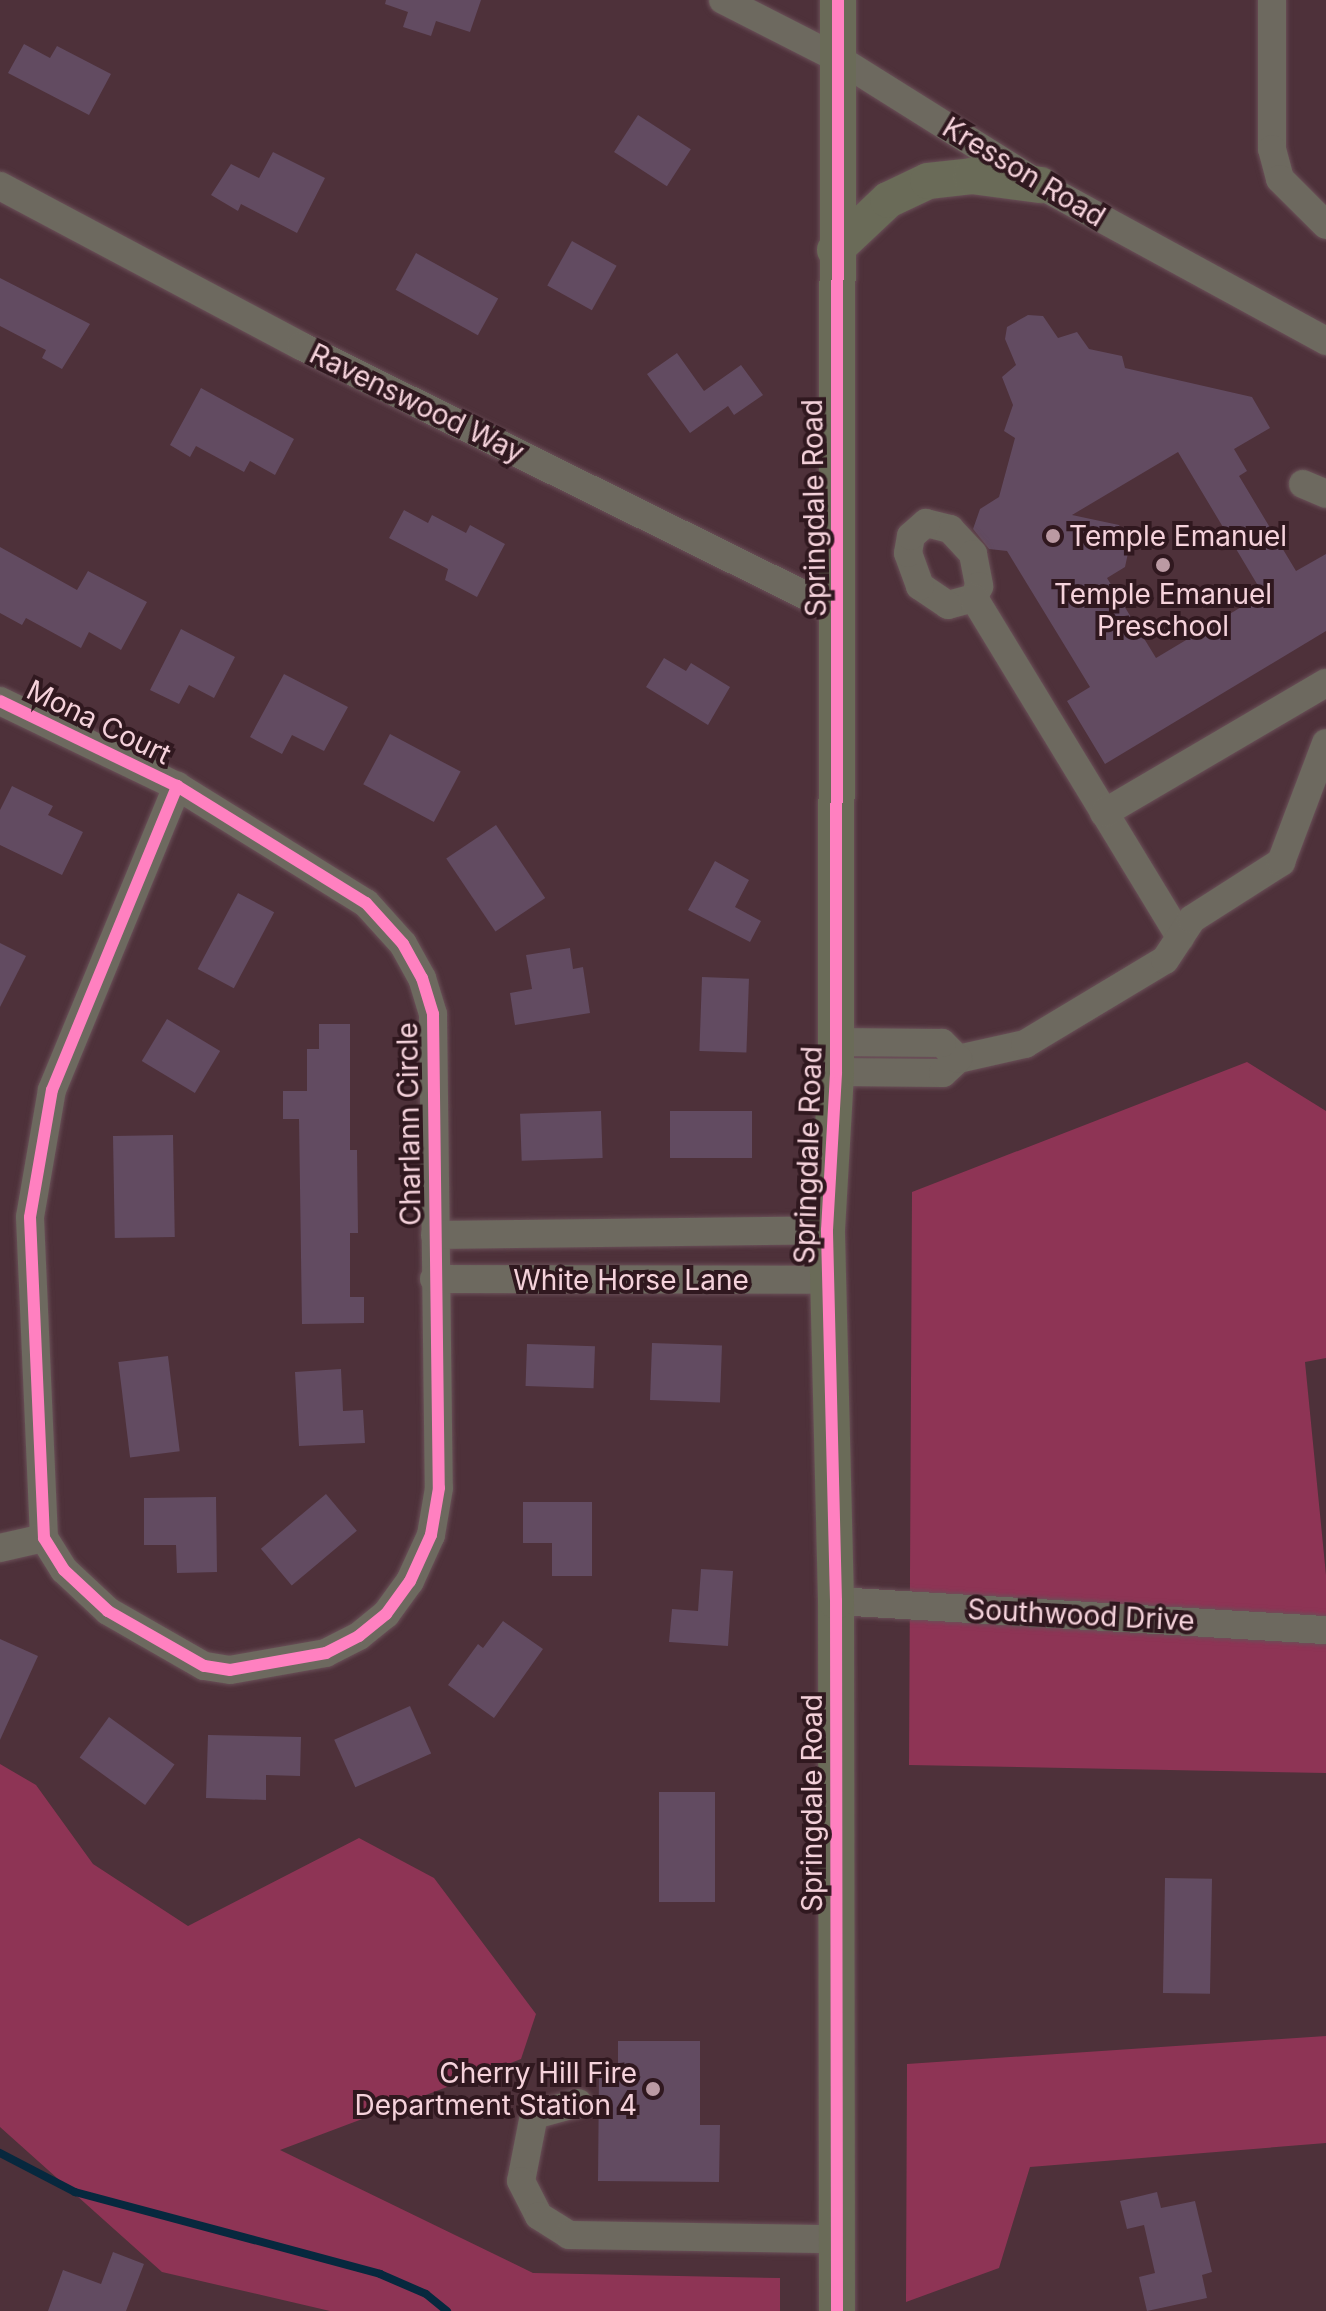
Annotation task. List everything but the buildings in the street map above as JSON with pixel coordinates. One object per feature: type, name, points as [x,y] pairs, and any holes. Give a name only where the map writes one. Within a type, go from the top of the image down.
[{"type":"main road","name":"Springdale Road","points":[[837,2311],[836,1601],[827,1230],[836,1057],[839,612],[835,250],[838,0]]},
{"type":"main road","points":[[835,250],[888,200],[928,181],[972,176],[1040,185]]},
{"type":"street","name":"Kresson Road","points":[[723,0],[839,59],[1040,185],[1326,341]]},
{"type":"street","points":[[1272,0],[1272,149],[1280,179],[1326,225]]},
{"type":"street","name":"Ravenswood Way","points":[[0,186],[301,346],[839,612]]},
{"type":"street","points":[[974,598],[1180,937]]},
{"type":"street","points":[[1104,813],[1326,683]]},
{"type":"street","name":"Mona Court","points":[[0,701],[177,786]]},
{"type":"street","points":[[836,1057],[942,1043],[958,1059],[1025,1044],[1165,960],[1192,919],[1281,862],[1326,743]]},
{"type":"street","points":[[0,1548],[44,1538],[30,1217],[52,1090],[177,786]]},
{"type":"street","name":"Charlann Circle","points":[[44,1538],[64,1570],[108,1611],[204,1666],[230,1670],[326,1653],[359,1636],[402,1592],[431,1535],[439,1488],[433,1014],[422,978],[403,944],[366,903],[177,786]]},
{"type":"street","name":"White Horse Lane","points":[[435,1235],[827,1230]]},
{"type":"street","name":"White Horse Lane","points":[[434,1279],[829,1280]]},
{"type":"street","name":"Southwood Drive","points":[[836,1601],[1326,1630]]},
{"type":"street","points":[[578,2103],[534,2115],[521,2181],[539,2216],[569,2235],[836,2239]]},
{"type":"shaded area","points":[[1247,1062],[1326,1111],[1326,1358],[1305,1362],[1326,1575],[1326,1773],[909,1765],[912,1192]]},
{"type":"shaded area","points":[[0,1764],[36,1785],[93,1864],[188,1926],[359,1838],[434,1878],[536,2014],[521,2059],[280,2150],[533,2273],[780,2278],[780,2311],[330,2311],[162,2272],[0,2127]]},
{"type":"shaded area","points":[[1326,2036],[1326,2143],[1030,2167],[999,2268],[906,2302],[907,2064]]},
{"type":"waterway","points":[[0,2153],[75,2192],[380,2274],[426,2294],[447,2311]]},
{"type":"cycle path","points":[[837,2311],[836,1601],[827,1230],[836,1072],[838,0]]},
{"type":"cycle path","points":[[0,701],[177,786],[366,903],[403,944],[422,978],[433,1014],[439,1488],[431,1535],[410,1581],[386,1614],[359,1636],[326,1653],[230,1670],[204,1666],[108,1611],[64,1570],[44,1538],[30,1217],[52,1090],[177,786]]},
{"type":"place","name":"Temple Emanuel","points":[[1053,536]]},
{"type":"place","name":"Temple Emanuel Preschool","points":[[1163,565]]},
{"type":"place","name":"Cherry Hill Fire Department Station 4","points":[[653,2089]]}]
